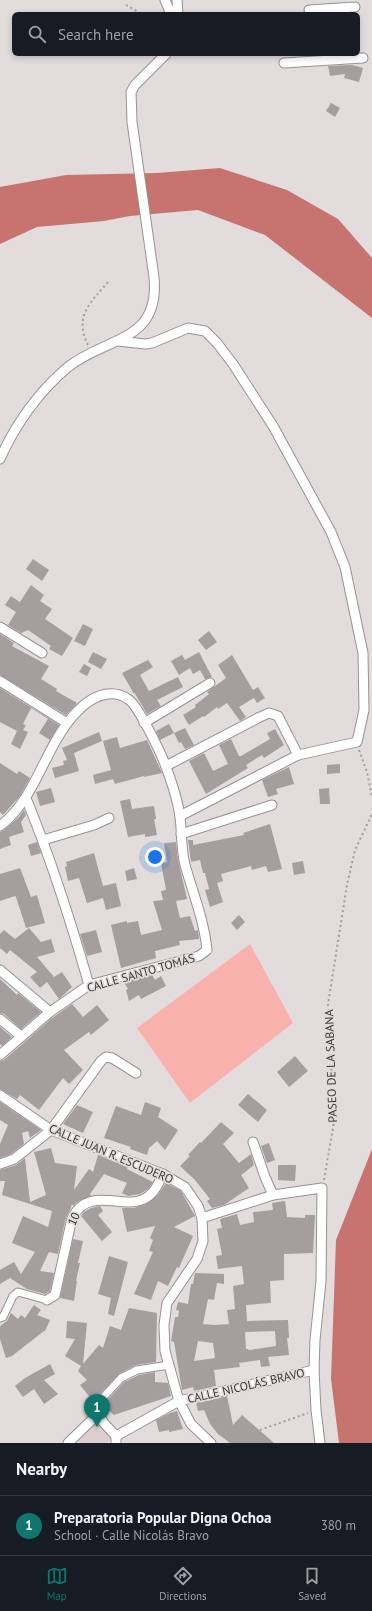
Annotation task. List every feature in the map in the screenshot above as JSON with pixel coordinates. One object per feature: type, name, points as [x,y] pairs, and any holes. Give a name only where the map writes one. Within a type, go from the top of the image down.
[{"type":"street","points":[[165,0],[170,12]]},
{"type":"street","points":[[177,0],[178,12]]},
{"type":"street","points":[[308,0],[309,12],[355,7]]},
{"type":"street","points":[[0,459],[23,418],[43,391],[69,366],[137,330],[145,320],[154,300],[154,277],[132,122],[131,92],[135,85],[164,56]]},
{"type":"street","points":[[284,63],[314,58],[363,58]]},
{"type":"street","points":[[118,341],[144,344],[152,343],[180,330],[196,328],[205,331],[217,343],[233,364],[273,426],[331,532],[345,567],[363,653],[364,710],[357,742],[298,755],[180,816]]},
{"type":"street","points":[[0,628],[42,653]]},
{"type":"street","points":[[0,680],[67,723]]},
{"type":"street","points":[[144,723],[210,684]]},
{"type":"street","points":[[0,826],[26,798],[51,747],[67,723],[83,706],[104,693],[116,694],[129,699],[144,723],[166,766],[180,816],[181,834],[272,805]]},
{"type":"street","points":[[166,766],[269,713],[278,716],[298,755]]},
{"type":"street","points":[[26,798],[43,840],[74,933],[89,986]]},
{"type":"street","points":[[43,840],[94,825],[109,818]]},
{"type":"street","name":"CALLE SANTO TOMÁS","points":[[0,1055],[50,1012],[89,986],[199,956],[206,950],[205,934],[198,903],[185,864],[181,834]]},
{"type":"street","points":[[0,970],[50,1012]]},
{"type":"street","points":[[0,1019],[21,1036]]},
{"type":"street","points":[[0,1164],[14,1159],[51,1130],[101,1061],[106,1057],[112,1058],[136,1073]]},
{"type":"street","name":"CALLE JUAN R. ESCUDERO","points":[[0,1095],[51,1130],[163,1174],[185,1187],[198,1206],[202,1218],[203,1241],[197,1259],[167,1303],[165,1351],[179,1401],[191,1424],[211,1443]]},
{"type":"street","points":[[253,1142],[264,1177],[273,1196]]},
{"type":"street","name":"10","points":[[47,1300],[55,1295],[72,1218],[76,1211],[92,1200],[133,1202],[144,1199],[153,1192],[163,1174]]},
{"type":"street","points":[[202,1218],[273,1196],[322,1188],[321,1281],[315,1340],[314,1370],[316,1410],[320,1443]]},
{"type":"street","points":[[0,1318],[3,1317],[13,1296],[18,1292],[47,1300]]},
{"type":"street","points":[[116,1439],[98,1413],[98,1403],[121,1378],[137,1370],[169,1365]]},
{"type":"street","name":"CALLE NICOLÁS BRAVO","points":[[116,1439],[179,1401],[314,1370]]},
{"type":"street","points":[[68,1443],[98,1413]]},
{"type":"path","points":[[126,5],[138,12]]},
{"type":"path","points":[[92,353],[84,334],[82,325],[83,317],[91,302],[110,280]]},
{"type":"path","points":[[357,742],[367,772],[372,797]]},
{"type":"path","name":"PASEO DE LA SABANA","points":[[322,1188],[334,1122],[328,1004],[355,850],[372,814]]},
{"type":"path","points":[[260,1430],[316,1410]]},
{"type":"shaded area","points":[[220,168],[287,190],[338,219],[372,258],[372,318],[265,235],[198,210],[37,227],[0,244],[0,187],[66,175],[157,173]]},
{"type":"shaded area","points":[[250,944],[293,1023],[190,1103],[137,1028]]},
{"type":"shaded area","points":[[372,1149],[372,1443],[339,1443],[331,1379],[336,1240]]},
{"type":"shaded area","points":[[99,1418],[114,1437],[106,1443],[80,1443],[75,1437]]},
{"type":"building","points":[[352,65],[363,68],[359,82],[344,78],[345,74],[330,76],[328,66]]},
{"type":"building","points":[[331,103],[340,108],[335,117],[326,111]]},
{"type":"building","points":[[33,559],[49,570],[42,581],[26,569]]},
{"type":"building","points":[[31,585],[44,595],[40,601],[52,609],[45,619],[73,638],[62,656],[49,649],[51,646],[28,630],[21,633],[8,625],[16,612],[5,605],[11,596],[20,602]]},
{"type":"building","points":[[83,624],[93,629],[85,646],[74,641]]},
{"type":"building","points":[[209,631],[217,642],[206,650],[198,640]]},
{"type":"building","points":[[0,634],[14,643],[12,646],[49,666],[41,679],[57,689],[56,691],[77,703],[66,715],[0,675]]},
{"type":"building","points":[[93,652],[107,659],[101,669],[88,662]]},
{"type":"building","points":[[199,652],[212,677],[205,679],[200,670],[193,674],[190,668],[179,675],[171,661],[182,655],[185,660]]},
{"type":"building","points":[[232,655],[253,690],[258,687],[265,698],[257,703],[254,698],[239,707],[246,717],[240,721],[227,703],[218,709],[217,707],[204,717],[203,716],[189,725],[183,715],[196,707],[195,705],[209,694],[207,692],[226,678],[218,665]]},
{"type":"building","points":[[148,660],[153,667],[140,675],[149,691],[178,677],[183,687],[157,700],[161,706],[147,714],[122,673]]},
{"type":"building","points":[[84,664],[91,668],[87,676],[79,672]]},
{"type":"building","points":[[0,688],[59,725],[50,740],[39,733],[48,719],[31,708],[23,724],[26,725],[23,730],[28,732],[20,749],[11,744],[17,731],[0,722]]},
{"type":"building","points":[[169,724],[174,733],[160,740],[156,731]]},
{"type":"building","points":[[185,728],[194,745],[185,749],[181,742],[179,743],[174,733]]},
{"type":"building","points":[[275,729],[284,745],[264,758],[262,755],[246,765],[248,768],[206,794],[189,761],[204,753],[213,771],[228,764],[219,745],[231,739],[239,756],[241,756],[270,739],[267,733]]},
{"type":"building","points":[[99,732],[102,741],[74,753],[79,771],[55,778],[52,768],[64,765],[63,761],[67,760],[62,748]]},
{"type":"building","points":[[117,737],[120,748],[147,740],[162,773],[115,784],[113,779],[95,784],[93,775],[111,770],[103,741]]},
{"type":"building","points":[[0,763],[17,774],[19,771],[30,778],[20,796],[3,815],[0,812]]},
{"type":"building","points":[[340,764],[340,773],[327,774],[327,765]]},
{"type":"building","points":[[289,767],[294,784],[276,789],[278,794],[268,797],[262,780]]},
{"type":"building","points":[[51,788],[55,802],[40,806],[36,792]]},
{"type":"building","points":[[329,788],[330,804],[320,804],[319,789]]},
{"type":"building","points":[[130,799],[132,809],[154,806],[156,819],[154,819],[157,835],[145,837],[145,834],[128,837],[120,801]]},
{"type":"building","points":[[24,810],[26,815],[21,822],[24,832],[9,837],[11,845],[0,849],[0,832],[18,818]]},
{"type":"building","points":[[270,824],[282,869],[268,872],[266,866],[252,870],[251,866],[221,874],[223,881],[217,883],[223,902],[210,907],[205,890],[209,889],[205,873],[203,873],[200,860],[191,862],[188,840],[193,840],[193,845],[244,835],[243,833]]},
{"type":"building","points":[[37,842],[41,853],[31,856],[28,845]]},
{"type":"building","points":[[176,842],[178,860],[187,899],[176,901],[180,918],[190,916],[195,931],[198,930],[199,939],[179,941],[180,945],[155,951],[156,958],[121,968],[111,925],[127,921],[127,923],[138,921],[141,935],[162,930],[153,901],[163,900],[161,891],[166,890],[161,863],[167,862],[164,843]]},
{"type":"building","points":[[94,853],[103,886],[116,883],[121,906],[106,910],[103,898],[87,903],[79,878],[68,881],[65,867],[67,866],[66,862]]},
{"type":"building","points":[[303,861],[305,873],[294,875],[292,863]]},
{"type":"building","points":[[20,868],[31,897],[37,895],[45,923],[26,928],[16,897],[15,896],[0,901],[0,874]]},
{"type":"building","points":[[134,868],[137,879],[127,881],[125,871]]},
{"type":"building","points":[[239,915],[245,922],[237,930],[231,923]]},
{"type":"building","points":[[29,928],[41,942],[51,939],[55,952],[37,957],[54,977],[62,972],[72,987],[59,999],[47,982],[40,988],[30,977],[37,972],[10,950],[7,954],[0,948],[0,934],[4,930],[15,939]]},
{"type":"building","points":[[96,930],[102,952],[87,956],[80,934]]},
{"type":"building","points":[[152,975],[155,980],[161,976],[166,986],[141,999],[139,995],[129,1001],[126,990],[128,989],[124,982]]},
{"type":"building","points":[[0,979],[17,995],[18,993],[41,1012],[21,1029],[4,1014],[0,1013]]},
{"type":"building","points":[[72,1004],[83,1017],[97,1005],[109,1020],[91,1035],[89,1032],[64,1050],[83,1070],[69,1084],[63,1078],[39,1110],[20,1095],[17,1099],[0,1089],[0,1061],[4,1060],[51,1019]]},
{"type":"building","points":[[0,1027],[12,1037],[2,1046],[0,1044]]},
{"type":"building","points":[[295,1056],[308,1071],[289,1087],[277,1072]]},
{"type":"building","points":[[248,1094],[267,1110],[258,1122],[238,1105]]},
{"type":"building","points":[[0,1102],[41,1130],[30,1138],[28,1131],[22,1133],[24,1144],[11,1154],[0,1158],[0,1144],[8,1125],[0,1120]]},
{"type":"building","points":[[145,1102],[161,1108],[158,1117],[178,1130],[165,1150],[157,1141],[149,1148],[147,1155],[130,1149],[131,1147],[104,1138],[116,1106],[141,1115]]},
{"type":"building","points":[[77,1105],[93,1112],[83,1133],[63,1124]]},
{"type":"building","points":[[221,1122],[234,1133],[223,1144],[239,1163],[251,1154],[254,1165],[241,1175],[249,1188],[224,1205],[212,1208],[207,1201],[210,1199],[195,1180],[180,1166],[190,1156],[188,1155],[200,1142],[201,1143]]},
{"type":"building","points":[[269,1143],[275,1160],[267,1163],[261,1146]]},
{"type":"building","points":[[51,1148],[55,1163],[77,1166],[74,1190],[89,1169],[93,1172],[98,1155],[128,1167],[127,1169],[153,1182],[148,1189],[140,1194],[128,1196],[122,1193],[127,1183],[104,1174],[90,1194],[91,1196],[77,1202],[73,1206],[72,1204],[66,1217],[58,1254],[49,1252],[40,1271],[54,1273],[50,1291],[45,1294],[27,1289],[10,1278],[0,1284],[0,1270],[14,1262],[21,1274],[35,1252],[12,1243],[23,1216],[48,1227],[52,1211],[2,1195],[5,1181],[0,1181],[0,1170],[16,1165],[25,1158],[30,1202],[46,1195],[34,1152]]},
{"type":"building","points":[[278,1165],[296,1165],[295,1181],[278,1180]]},
{"type":"building","points":[[166,1183],[181,1191],[195,1216],[174,1227],[193,1236],[179,1268],[177,1267],[168,1286],[158,1281],[151,1300],[134,1294],[153,1252],[149,1251],[153,1240],[150,1238],[155,1226],[127,1232],[122,1208],[134,1208],[146,1204],[158,1195]]},
{"type":"building","points":[[285,1201],[287,1217],[305,1218],[305,1215],[315,1215],[313,1253],[284,1254],[284,1280],[270,1281],[271,1303],[246,1305],[247,1321],[288,1320],[289,1338],[287,1338],[289,1355],[268,1357],[270,1366],[261,1367],[260,1360],[239,1363],[240,1367],[214,1370],[216,1386],[194,1391],[193,1387],[182,1390],[174,1342],[171,1341],[175,1317],[178,1317],[179,1311],[176,1310],[178,1302],[188,1304],[191,1284],[193,1284],[195,1273],[224,1274],[224,1284],[217,1283],[214,1300],[208,1299],[203,1324],[229,1324],[227,1310],[235,1309],[233,1286],[244,1284],[242,1266],[218,1269],[216,1256],[222,1255],[217,1229],[222,1228],[220,1219],[237,1214],[240,1225],[254,1222],[253,1212],[273,1210],[272,1203]],"holes":[[[275,1331],[276,1346],[249,1350],[246,1349],[245,1332]],[[198,1341],[213,1343],[215,1358],[194,1361]]]},
{"type":"building","points":[[100,1206],[103,1211],[98,1215],[112,1232],[102,1241],[81,1216],[84,1212],[91,1208]]},
{"type":"building","points":[[73,1239],[83,1241],[78,1263],[80,1263],[74,1301],[60,1298]]},
{"type":"building","points":[[109,1256],[128,1262],[114,1316],[108,1314],[111,1298],[98,1294]]},
{"type":"building","points":[[34,1305],[41,1310],[37,1315],[50,1320],[45,1331],[12,1356],[6,1358],[0,1339],[0,1326],[7,1321],[11,1313],[18,1319],[21,1315],[25,1318]]},
{"type":"building","points":[[129,1308],[157,1313],[156,1362],[136,1365],[119,1374],[93,1401],[80,1385],[87,1380],[78,1371],[81,1366],[65,1356],[75,1339],[66,1338],[67,1321],[87,1323],[83,1364],[99,1345],[103,1348],[110,1326],[121,1330]]},
{"type":"building","points":[[50,1364],[55,1374],[44,1380],[58,1394],[44,1404],[34,1389],[23,1397],[15,1386],[25,1378]]},
{"type":"building","points":[[155,1372],[155,1382],[168,1383],[171,1396],[114,1415],[103,1405],[124,1382],[139,1375]]},
{"type":"building","points":[[227,1396],[233,1425],[242,1415],[274,1443],[230,1443],[218,1434],[210,1424],[204,1410],[198,1411],[196,1403]]},
{"type":"building","points":[[177,1411],[183,1429],[169,1432],[169,1430],[159,1432],[156,1420]]},
{"type":"place","name":"Preparatoria Popular Digna Ochoa","points":[[97,1427]]}]
